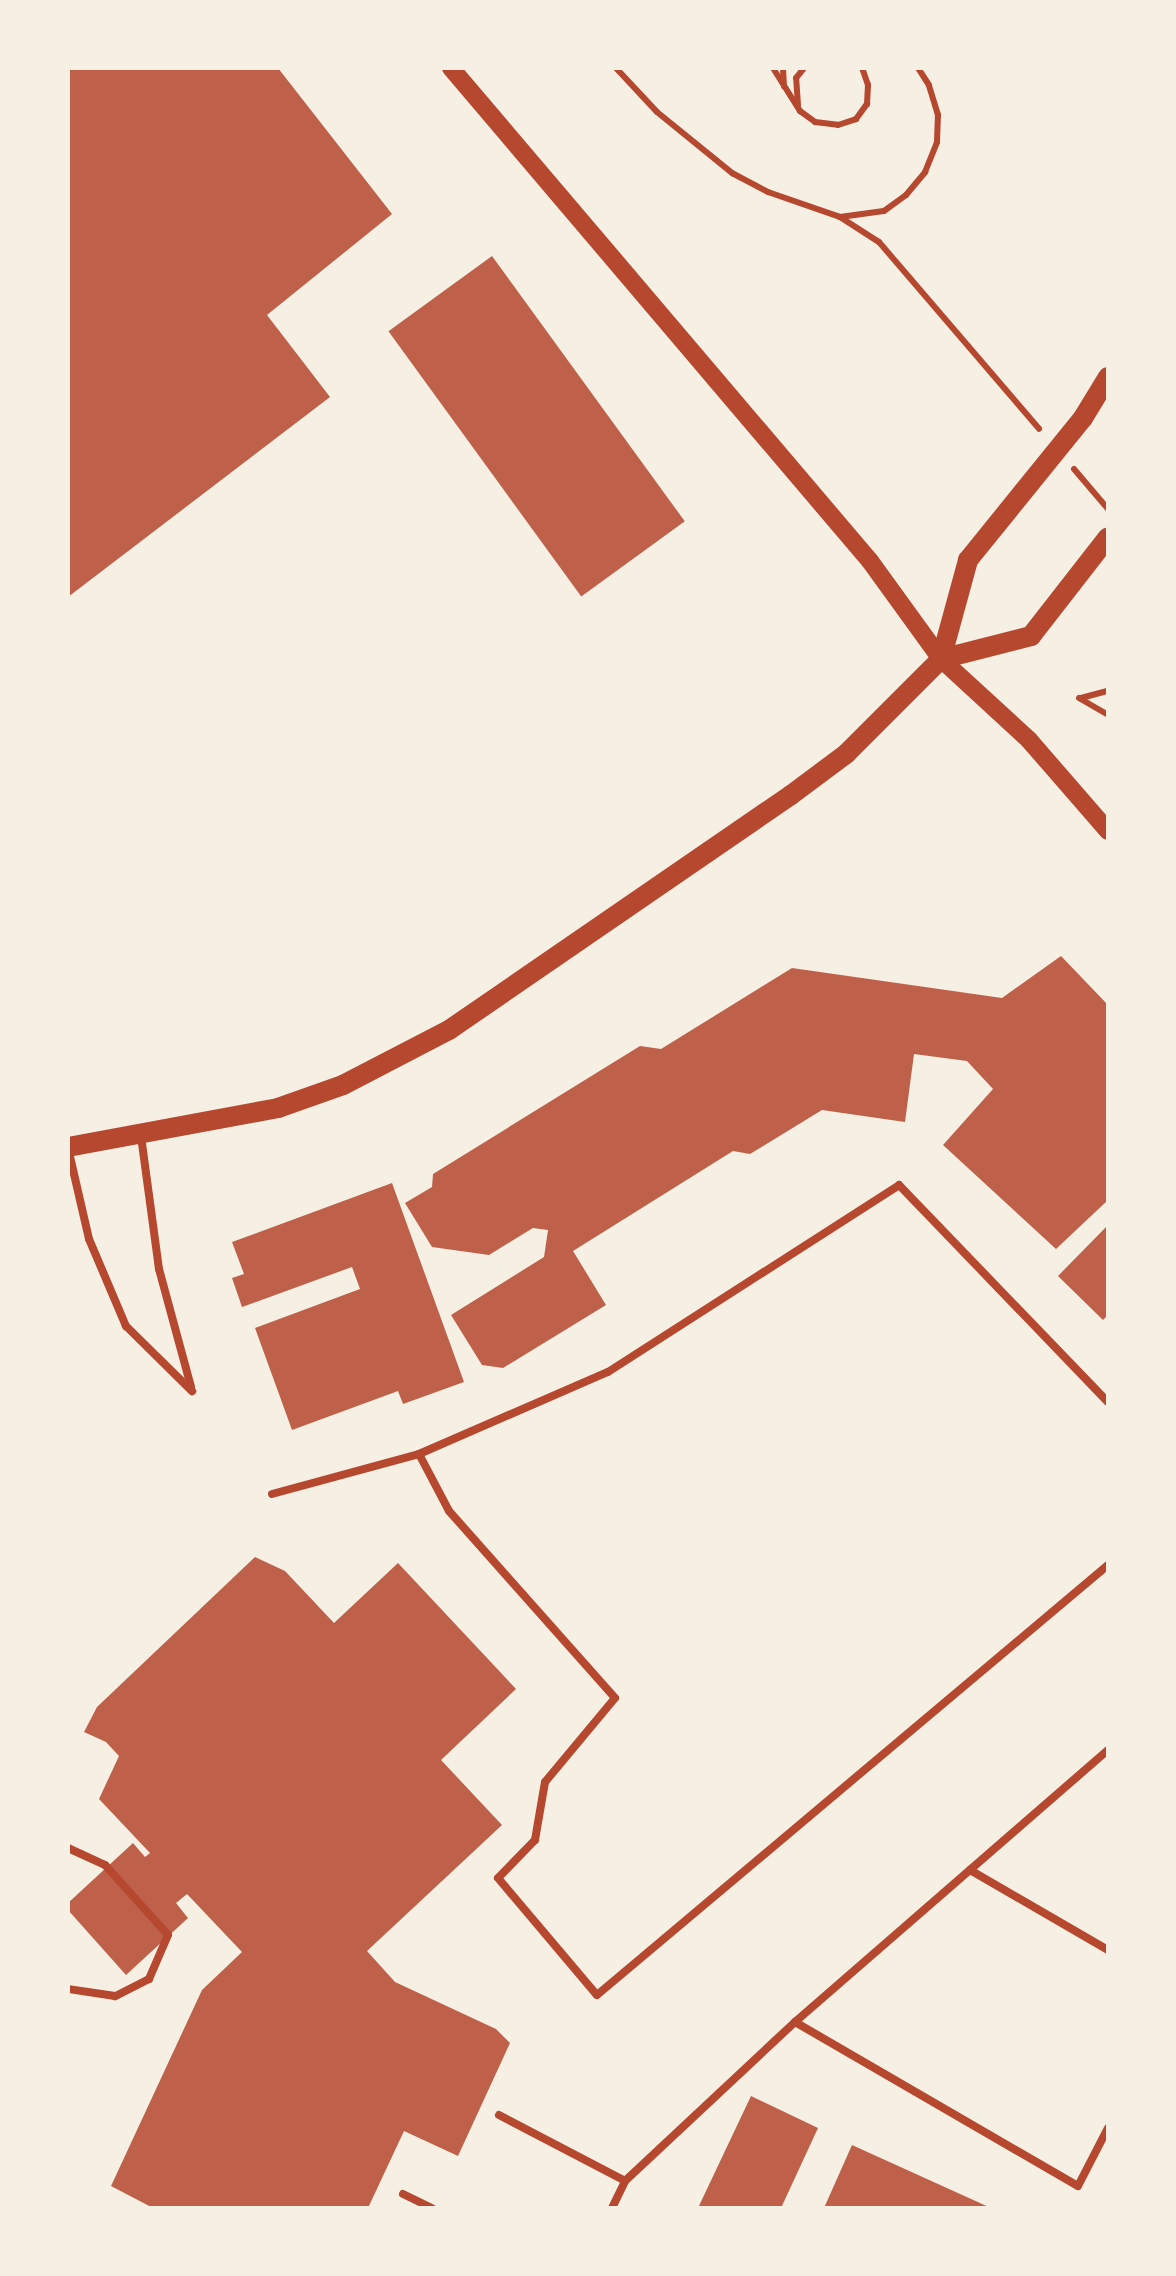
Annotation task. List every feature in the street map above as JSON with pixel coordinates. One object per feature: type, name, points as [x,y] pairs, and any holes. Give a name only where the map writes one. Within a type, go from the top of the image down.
[{"type":"main road","points":[[68,1147],[278,1108],[343,1085],[450,1030],[791,796],[846,754],[941,659],[968,560],[1083,418],[1108,377]]},
{"type":"main road","points":[[941,659],[1031,636],[1108,537]]},
{"type":"street","points":[[451,68],[870,561],[941,659],[1029,740],[1108,831]]},
{"type":"lane","points":[[68,1147],[89,1239],[126,1326],[192,1391],[159,1269],[141,1133]]},
{"type":"lane","points":[[272,1494],[418,1454],[608,1372],[899,1185],[1108,1402]]},
{"type":"lane","points":[[418,1454],[449,1510],[615,1698],[546,1782],[535,1840],[498,1878],[597,1995],[1108,1565]]},
{"type":"lane","points":[[612,2208],[625,2181],[794,2022],[1108,1750]]},
{"type":"lane","points":[[68,1848],[105,1866],[168,1935],[149,1979],[115,1996],[68,1989]]},
{"type":"lane","points":[[970,1870],[1108,1950]]},
{"type":"lane","points":[[794,2022],[1078,2186],[1108,2128]]},
{"type":"lane","points":[[499,2115],[625,2181]]},
{"type":"lane","points":[[403,2194],[432,2208]]},
{"type":"path","points":[[616,68],[670,124],[732,173],[811,210],[840,216],[884,211],[906,195],[925,172],[937,142],[938,115],[929,85],[918,68]]},
{"type":"path","points":[[773,68],[800,111],[815,122],[838,125],[856,119],[867,104],[868,85],[862,68]]},
{"type":"path","points":[[784,68],[785,92]]},
{"type":"path","points":[[800,111],[794,95],[796,78],[804,68]]},
{"type":"path","points":[[840,216],[879,242],[1045,436]]},
{"type":"path","points":[[1070,465],[1108,510]]},
{"type":"path","points":[[1108,691],[1079,698],[1108,715]]},
{"type":"building","points":[[68,68],[278,68],[392,214],[267,315],[330,397],[68,597]]},
{"type":"building","points":[[492,256],[685,521],[581,597],[388,331]]},
{"type":"building","points":[[1061,956],[1108,1005],[1108,1200],[1056,1249],[943,1145],[993,1089],[967,1061],[914,1054],[905,1122],[822,1110],[750,1154],[733,1151],[573,1251],[606,1305],[503,1368],[482,1365],[451,1315],[544,1257],[548,1230],[533,1228],[489,1255],[432,1247],[405,1203],[432,1187],[433,1174],[640,1046],[661,1049],[792,968],[1002,998]]},
{"type":"building","points":[[392,1183],[464,1382],[403,1404],[398,1391],[292,1430],[255,1328],[360,1289],[352,1267],[242,1307],[232,1278],[244,1274],[232,1242]]},
{"type":"building","points":[[1108,1225],[1108,1315],[1103,1320],[1058,1276]]},
{"type":"building","points":[[255,1557],[285,1571],[334,1623],[398,1563],[516,1689],[441,1760],[502,1825],[367,1951],[395,1982],[496,2029],[510,2043],[458,2156],[404,2131],[368,2208],[153,2208],[111,2186],[202,1990],[242,1952],[187,1894],[176,1903],[188,1918],[126,1975],[68,1910],[68,1903],[133,1843],[145,1857],[150,1853],[99,1799],[119,1756],[106,1742],[84,1732],[97,1707]]},
{"type":"building","points":[[751,2096],[818,2128],[781,2208],[698,2208]]},
{"type":"building","points":[[852,2145],[991,2208],[824,2208]]}]
